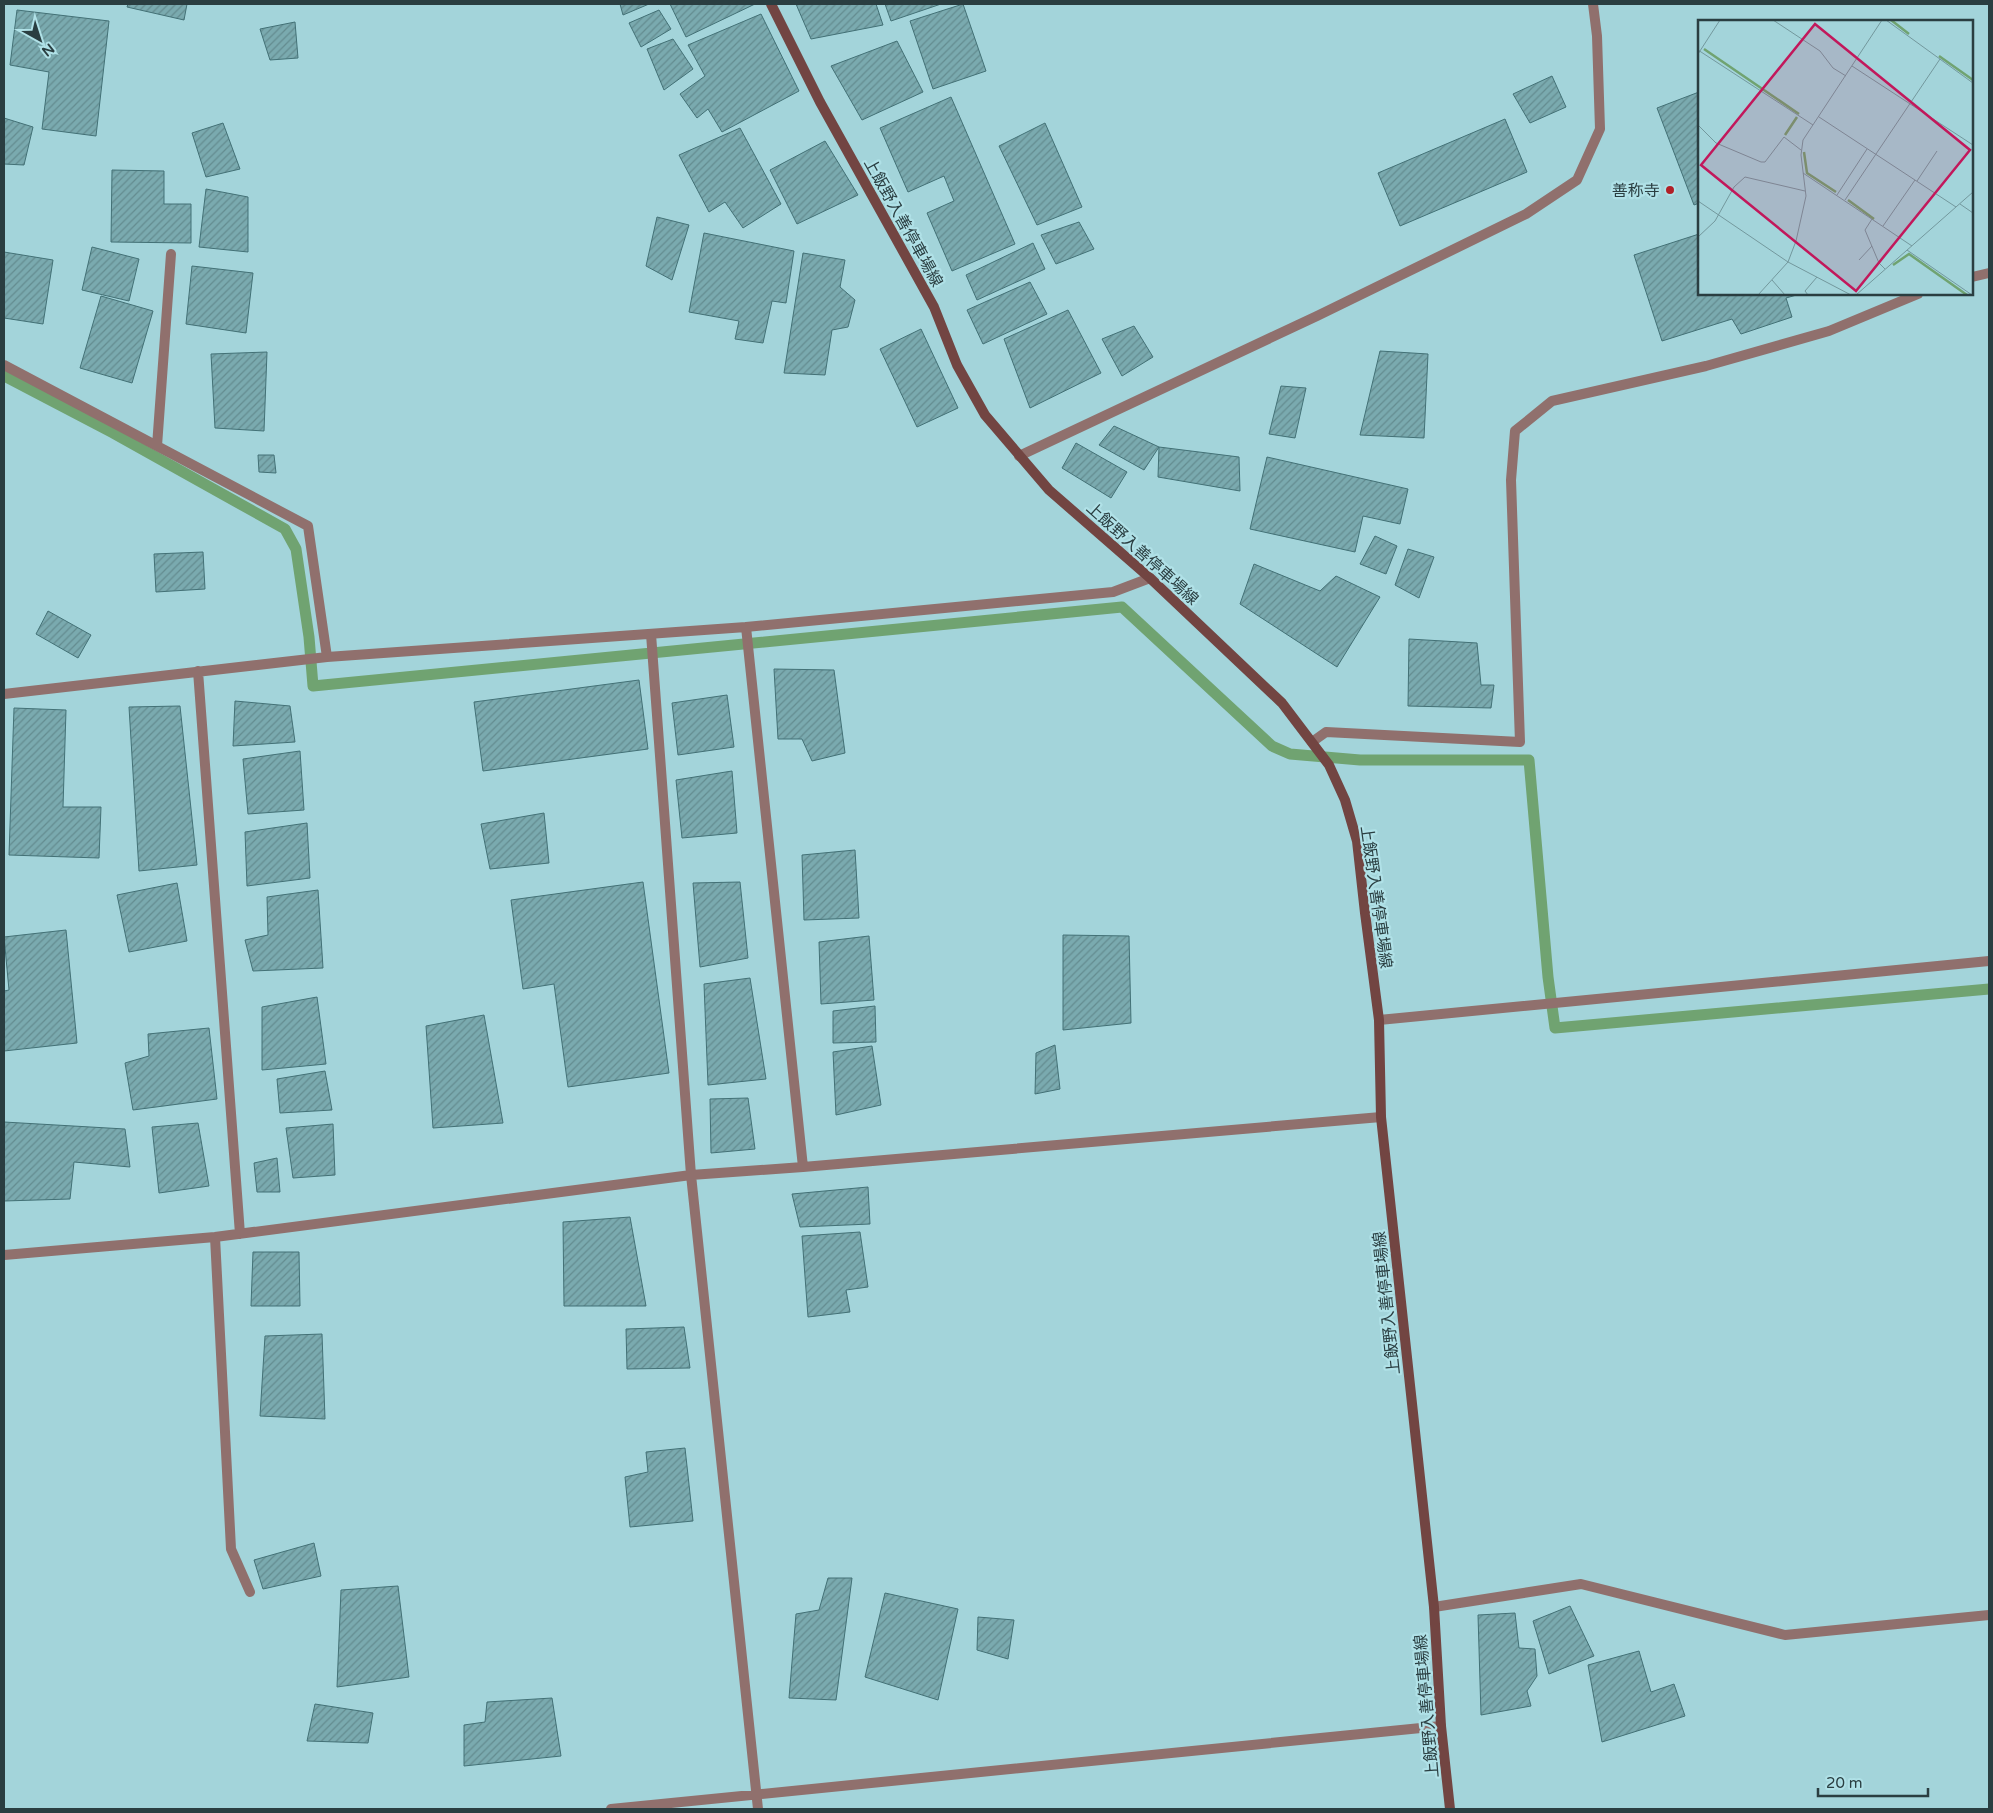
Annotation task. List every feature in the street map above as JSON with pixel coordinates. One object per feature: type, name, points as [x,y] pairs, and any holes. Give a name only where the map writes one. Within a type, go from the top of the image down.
[{"type":"main road","name":"上飯野入善停車場線","points":[[772,4],[820,102],[934,307],[957,365],[985,416],[1049,490],[1150,578],[1282,704],[1329,765],[1346,800],[1358,841],[1379,1020],[1381,1117],[1434,1607],[1441,1726],[1450,1809]]},
{"type":"street","points":[[1019,456],[1317,316],[1526,214],[1578,180],[1600,129],[1594,4]]},
{"type":"street","points":[[157,446],[171,254]]},
{"type":"street","points":[[1973,277],[1989,273]]},
{"type":"street","points":[[1312,742],[1326,732],[1520,742],[1511,480],[1515,431],[1552,401],[1706,366],[1829,331],[1916,295]]},
{"type":"street","points":[[4,365],[308,526],[327,657]]},
{"type":"street","points":[[4,694],[327,657],[746,627],[1113,592],[1150,578]]},
{"type":"street","points":[[746,627],[803,1167]]},
{"type":"street","points":[[651,634],[691,1175],[758,1809]]},
{"type":"street","points":[[198,671],[240,1234]]},
{"type":"street","points":[[1379,1020],[1989,960]]},
{"type":"street","points":[[4,1255],[215,1237],[691,1175],[1381,1117]]},
{"type":"street","points":[[215,1237],[231,1549],[250,1592]]},
{"type":"street","points":[[1434,1607],[1581,1584],[1785,1635],[1989,1615]]},
{"type":"street","points":[[611,1809],[757,1796],[1441,1726]]},
{"type":"building","points":[[128,4],[187,4],[184,20],[127,7]]},
{"type":"building","points":[[620,4],[649,4],[623,15]]},
{"type":"building","points":[[670,4],[755,4],[686,37]]},
{"type":"building","points":[[796,4],[876,4],[883,25],[811,39]]},
{"type":"building","points":[[885,4],[941,4],[891,21]]},
{"type":"building","points":[[963,4],[986,71],[933,89],[910,21]]},
{"type":"building","points":[[17,10],[109,21],[96,136],[42,129],[49,72],[10,65]]},
{"type":"building","points":[[659,10],[671,29],[641,47],[629,23]]},
{"type":"building","points":[[761,14],[799,91],[722,132],[708,109],[697,118],[680,94],[705,76],[688,45]]},
{"type":"building","points":[[295,22],[298,58],[270,60],[260,29]]},
{"type":"building","points":[[673,39],[693,69],[664,90],[647,49]]},
{"type":"building","points":[[897,41],[923,92],[862,120],[831,66]]},
{"type":"building","points":[[1552,76],[1566,107],[1530,123],[1513,94]]},
{"type":"building","points":[[1698,92],[1698,203],[1694,205],[1657,108]]},
{"type":"building","points":[[951,97],[1015,244],[952,271],[927,213],[954,201],[944,176],[908,192],[880,128]]},
{"type":"building","points":[[4,118],[33,127],[24,165],[4,164]]},
{"type":"building","points":[[1505,119],[1527,172],[1400,226],[1378,173]]},
{"type":"building","points":[[223,123],[240,169],[206,177],[192,133]]},
{"type":"building","points":[[1045,123],[1082,207],[1037,225],[999,146]]},
{"type":"building","points":[[740,128],[781,204],[743,228],[725,202],[709,212],[679,155]]},
{"type":"building","points":[[825,141],[858,195],[797,224],[770,170]]},
{"type":"building","points":[[112,170],[164,171],[164,204],[191,204],[191,243],[111,242]]},
{"type":"building","points":[[206,189],[248,197],[248,252],[199,247]]},
{"type":"building","points":[[657,217],[689,225],[672,280],[646,266]]},
{"type":"building","points":[[1079,222],[1094,249],[1056,264],[1041,235]]},
{"type":"building","points":[[704,233],[794,251],[786,303],[772,301],[763,343],[735,339],[739,321],[689,312]]},
{"type":"building","points":[[1698,234],[1698,295],[1796,295],[1786,298],[1792,317],[1741,334],[1732,319],[1662,341],[1634,255]]},
{"type":"building","points":[[1033,243],[1045,269],[977,300],[966,275]]},
{"type":"building","points":[[92,247],[139,259],[129,301],[82,290]]},
{"type":"building","points":[[4,252],[53,260],[43,324],[4,318]]},
{"type":"building","points":[[803,253],[845,260],[840,287],[855,300],[848,327],[832,330],[825,375],[784,373]]},
{"type":"building","points":[[192,266],[253,273],[246,333],[186,324]]},
{"type":"building","points":[[1030,282],[1047,314],[983,344],[967,310]]},
{"type":"building","points":[[101,296],[153,311],[132,383],[80,368]]},
{"type":"building","points":[[1068,310],[1101,373],[1030,408],[1004,339]]},
{"type":"building","points":[[1134,326],[1153,357],[1122,376],[1102,339]]},
{"type":"building","points":[[921,329],[958,408],[917,427],[880,349]]},
{"type":"building","points":[[1380,351],[1428,354],[1424,438],[1360,435]]},
{"type":"building","points":[[267,352],[264,431],[215,428],[211,354]]},
{"type":"building","points":[[1281,386],[1306,388],[1295,438],[1269,434]]},
{"type":"building","points":[[1114,426],[1159,447],[1144,470],[1099,445]]},
{"type":"building","points":[[1076,443],[1127,472],[1111,498],[1062,468]]},
{"type":"building","points":[[1159,447],[1239,457],[1240,491],[1158,477]]},
{"type":"building","points":[[258,455],[274,455],[276,473],[259,472]]},
{"type":"building","points":[[1267,457],[1408,489],[1400,524],[1363,516],[1355,552],[1250,529]]},
{"type":"building","points":[[1375,536],[1397,546],[1386,574],[1360,564]]},
{"type":"building","points":[[1408,549],[1434,557],[1419,598],[1395,585]]},
{"type":"building","points":[[203,552],[205,589],[156,592],[154,554]]},
{"type":"building","points":[[1254,564],[1320,591],[1336,576],[1380,597],[1337,667],[1240,604]]},
{"type":"building","points":[[48,611],[91,635],[78,658],[36,634]]},
{"type":"building","points":[[1409,639],[1477,643],[1481,685],[1494,685],[1491,708],[1408,706]]},
{"type":"building","points":[[774,669],[834,670],[845,753],[812,761],[802,739],[778,739]]},
{"type":"building","points":[[639,680],[648,749],[483,771],[474,702]]},
{"type":"building","points":[[727,695],[734,747],[678,755],[672,703]]},
{"type":"building","points":[[235,701],[290,706],[295,742],[233,746]]},
{"type":"building","points":[[180,706],[197,865],[139,871],[129,707]]},
{"type":"building","points":[[14,708],[66,710],[63,807],[101,807],[99,858],[9,855]]},
{"type":"building","points":[[300,751],[304,810],[248,814],[243,759]]},
{"type":"building","points":[[732,771],[737,833],[682,838],[676,780]]},
{"type":"building","points":[[544,813],[549,863],[490,869],[481,824]]},
{"type":"building","points":[[307,823],[310,878],[247,886],[245,832]]},
{"type":"building","points":[[855,850],[859,918],[804,920],[802,855]]},
{"type":"building","points":[[643,882],[669,1073],[568,1087],[554,984],[523,989],[511,900]]},
{"type":"building","points":[[740,882],[748,958],[700,967],[693,883]]},
{"type":"building","points":[[177,883],[187,941],[129,952],[117,895]]},
{"type":"building","points":[[318,890],[323,968],[253,971],[245,940],[268,935],[267,897]]},
{"type":"building","points":[[66,930],[77,1043],[4,1051],[4,991],[9,990],[4,937]]},
{"type":"building","points":[[1063,935],[1129,936],[1131,1023],[1063,1030]]},
{"type":"building","points":[[869,936],[874,1000],[821,1004],[819,942]]},
{"type":"building","points":[[750,978],[766,1079],[708,1085],[704,984]]},
{"type":"building","points":[[317,997],[326,1064],[262,1070],[262,1007]]},
{"type":"building","points":[[875,1006],[876,1042],[833,1043],[833,1011]]},
{"type":"building","points":[[484,1015],[503,1123],[433,1128],[426,1026]]},
{"type":"building","points":[[209,1028],[217,1099],[133,1110],[125,1063],[149,1056],[148,1034]]},
{"type":"building","points":[[1055,1045],[1060,1089],[1035,1094],[1036,1053]]},
{"type":"building","points":[[872,1046],[881,1105],[836,1115],[833,1052]]},
{"type":"building","points":[[325,1071],[332,1110],[280,1113],[277,1079]]},
{"type":"building","points":[[748,1098],[755,1149],[711,1153],[710,1099]]},
{"type":"building","points":[[4,1122],[125,1129],[130,1167],[74,1162],[70,1199],[4,1201]]},
{"type":"building","points":[[198,1123],[209,1186],[159,1193],[152,1127]]},
{"type":"building","points":[[333,1124],[335,1175],[293,1178],[286,1128]]},
{"type":"building","points":[[277,1158],[280,1192],[257,1192],[254,1163]]},
{"type":"building","points":[[868,1187],[870,1224],[800,1227],[792,1194]]},
{"type":"building","points":[[630,1217],[646,1306],[564,1306],[563,1222]]},
{"type":"building","points":[[860,1232],[868,1287],[846,1290],[850,1312],[808,1317],[802,1236]]},
{"type":"building","points":[[253,1252],[299,1252],[300,1306],[251,1306]]},
{"type":"building","points":[[684,1327],[690,1368],[627,1369],[626,1329]]},
{"type":"building","points":[[322,1334],[325,1419],[260,1416],[265,1336]]},
{"type":"building","points":[[685,1448],[693,1521],[630,1527],[625,1477],[648,1472],[646,1452]]},
{"type":"building","points":[[314,1543],[321,1576],[263,1589],[254,1560]]},
{"type":"building","points":[[828,1578],[852,1578],[836,1700],[789,1698],[796,1614],[819,1610]]},
{"type":"building","points":[[398,1586],[409,1677],[337,1687],[341,1590]]},
{"type":"building","points":[[885,1593],[958,1609],[938,1700],[865,1677]]},
{"type":"building","points":[[1570,1606],[1594,1656],[1549,1674],[1533,1621]]},
{"type":"building","points":[[1515,1613],[1519,1648],[1535,1649],[1537,1676],[1527,1691],[1531,1706],[1481,1715],[1478,1615]]},
{"type":"building","points":[[978,1617],[1014,1620],[1008,1659],[977,1650]]},
{"type":"building","points":[[1639,1651],[1651,1692],[1674,1684],[1685,1716],[1602,1742],[1588,1665]]},
{"type":"building","points":[[552,1698],[561,1756],[464,1766],[464,1725],[485,1722],[487,1702]]},
{"type":"building","points":[[315,1704],[373,1713],[368,1743],[307,1741]]},
{"type":"waterway","points":[[4,376],[113,433],[285,529],[296,549],[309,637],[313,686],[1122,607],[1272,746],[1290,754],[1360,760],[1529,760],[1548,977],[1555,1028],[1989,989]]},
{"type":"place","name":"善称寺","points":[[1670,190]]}]
